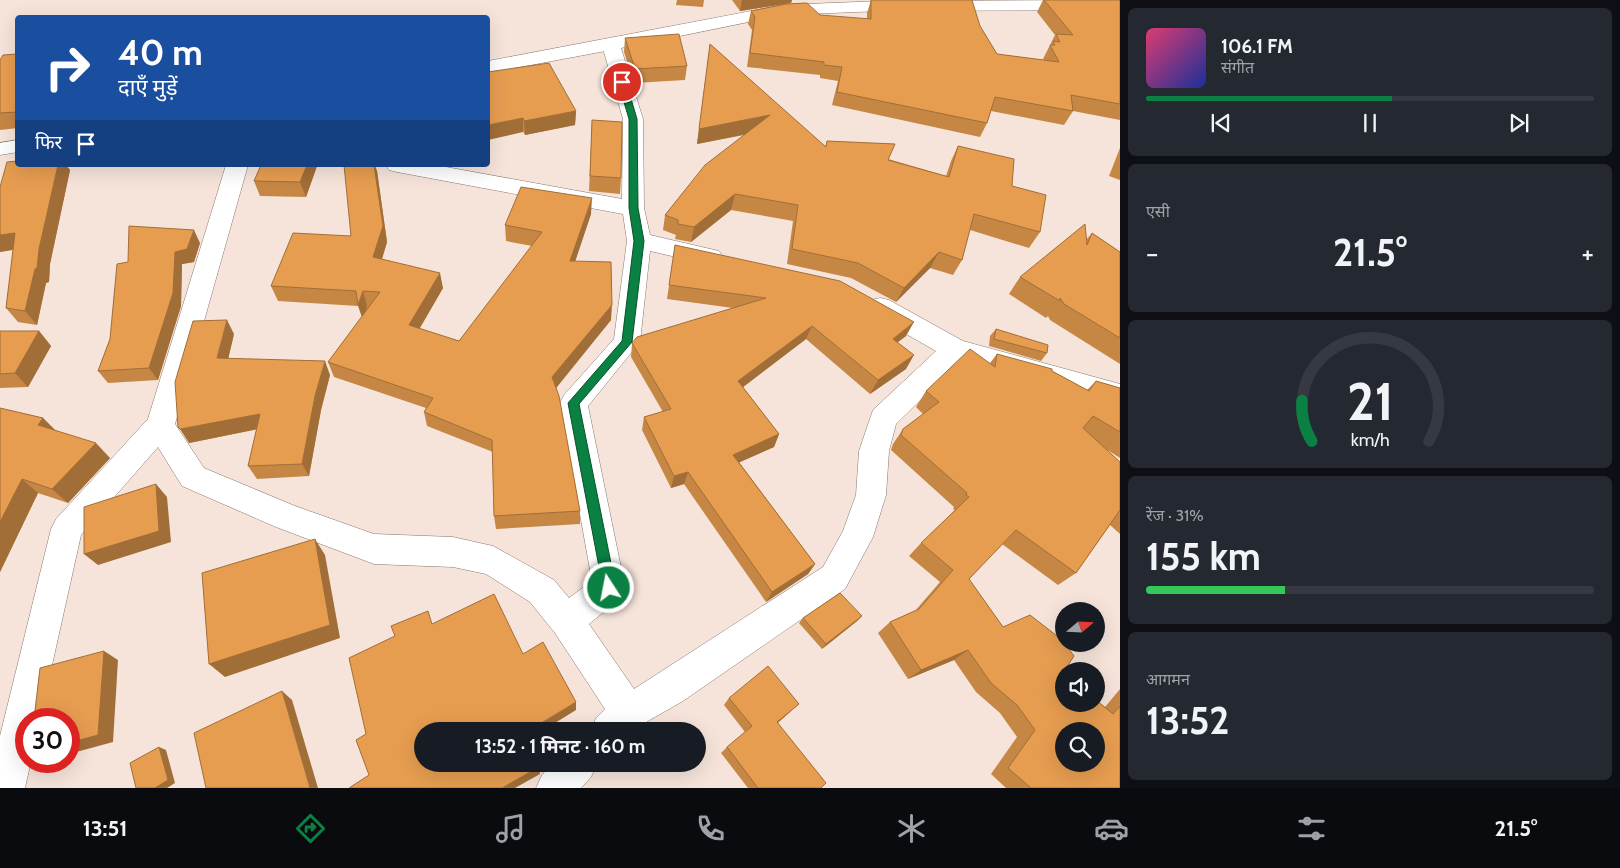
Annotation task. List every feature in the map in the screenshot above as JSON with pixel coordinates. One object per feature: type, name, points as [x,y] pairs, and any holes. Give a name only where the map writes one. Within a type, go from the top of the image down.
[{"type":"main road","points":[[490,67],[611,45],[783,10],[882,6],[1120,5]]},
{"type":"main road","points":[[567,621],[609,588],[574,403],[627,342],[639,241],[633,208],[633,119],[611,45]]},
{"type":"main road","points":[[0,149],[15,146]]},
{"type":"main road","points":[[6,788],[67,529],[160,426],[236,167]]},
{"type":"main road","points":[[407,167],[633,208]]},
{"type":"main road","points":[[639,241],[736,262]]},
{"type":"main road","points":[[859,295],[955,349],[1120,395]]},
{"type":"main road","points":[[160,426],[193,477],[374,549],[452,552],[493,560],[542,591],[567,621],[619,721],[834,578],[857,537],[871,495],[874,451],[883,418],[955,349]]},
{"type":"main road","points":[[555,788],[570,772]]},
{"type":"building","points":[[871,0],[972,0],[980,26],[997,54],[1059,62],[1050,45],[1055,45],[1053,41],[1060,42],[1056,34],[1073,35],[1044,0],[1120,0],[1120,104],[1071,95],[1073,111],[995,97],[987,123],[837,92],[842,67],[824,65],[824,62],[750,53],[755,17],[751,11],[786,4],[807,3],[820,15],[871,19]]},
{"type":"building","points":[[679,34],[687,66],[635,69],[625,38]]},
{"type":"building","points":[[710,44],[826,147],[827,141],[895,144],[888,160],[949,177],[958,146],[1014,159],[1012,186],[1046,195],[1040,232],[974,214],[962,260],[939,252],[904,288],[858,263],[792,249],[798,205],[735,194],[694,227],[678,224],[678,220],[665,215],[705,165],[770,115],[699,129]]},
{"type":"building","points":[[15,54],[15,112],[0,113],[0,60],[3,55]]},
{"type":"building","points":[[549,63],[576,111],[524,121],[523,118],[490,125],[490,72]]},
{"type":"building","points":[[592,120],[622,122],[621,178],[590,176]]},
{"type":"building","points":[[15,161],[15,167],[58,167],[39,249],[37,268],[35,269],[25,311],[6,308],[15,233],[0,235],[0,187],[7,162]]},
{"type":"building","points":[[260,167],[306,167],[300,182],[254,181]]},
{"type":"building","points":[[344,167],[374,167],[383,226],[373,257],[440,273],[409,325],[459,341],[542,232],[505,225],[521,187],[592,198],[570,261],[611,262],[612,305],[552,377],[559,396],[580,511],[494,516],[492,440],[424,412],[433,398],[328,362],[380,292],[363,291],[358,305],[356,291],[271,286],[293,233],[351,236]]},
{"type":"building","points":[[1085,224],[1087,245],[1092,233],[1120,252],[1120,338],[1064,304],[1060,298],[1060,301],[1020,277]]},
{"type":"building","points":[[129,226],[194,230],[187,249],[175,252],[173,293],[149,368],[98,371],[110,339],[117,264],[128,262]]},
{"type":"building","points":[[675,245],[840,281],[914,322],[893,339],[914,355],[878,380],[812,326],[738,381],[779,434],[733,455],[815,564],[772,592],[688,472],[674,476],[644,417],[671,409],[632,343],[637,337],[766,298],[669,285]]},
{"type":"building","points":[[227,320],[217,358],[325,361],[315,396],[302,464],[248,466],[260,414],[180,429],[178,427],[175,382],[193,321]]},
{"type":"building","points":[[996,329],[1048,345],[1047,353],[994,339]]},
{"type":"building","points":[[0,331],[39,331],[15,373],[0,374]]},
{"type":"building","points":[[970,349],[995,367],[997,354],[1052,369],[1052,371],[1089,391],[1096,381],[1120,388],[1120,432],[1093,416],[1083,428],[1120,462],[1120,510],[1076,573],[1016,530],[969,579],[1003,627],[1030,615],[1055,634],[1055,652],[1071,652],[1074,656],[1070,662],[1055,662],[1055,712],[1105,712],[1105,707],[1113,714],[1120,706],[1120,788],[1031,788],[1008,768],[1035,730],[1017,705],[991,683],[968,650],[921,670],[890,622],[919,609],[953,570],[921,543],[969,497],[966,495],[967,493],[901,435],[903,429],[939,402],[926,391]]},
{"type":"building","points":[[0,408],[43,418],[38,425],[96,443],[52,489],[22,479],[0,522]]},
{"type":"building","points":[[156,484],[159,531],[84,554],[84,507]]},
{"type":"building","points":[[315,539],[330,625],[209,664],[202,573]]},
{"type":"building","points":[[840,593],[862,616],[826,644],[803,618]]},
{"type":"building","points":[[494,594],[523,654],[543,642],[576,702],[543,722],[414,722],[414,772],[530,772],[502,788],[349,788],[369,775],[356,740],[366,734],[349,658],[395,636],[391,626],[428,611],[432,624]]},
{"type":"building","points":[[104,651],[98,735],[80,740],[80,708],[35,708],[40,668]]},
{"type":"building","points":[[768,666],[799,704],[777,722],[826,783],[821,788],[758,788],[727,747],[752,726],[729,698]]},
{"type":"building","points":[[282,691],[310,788],[206,788],[194,733]]},
{"type":"building","points":[[159,747],[168,780],[155,788],[136,788],[130,763]]},
{"type":"route","points":[[609,588],[574,403],[627,342],[639,241],[633,208],[633,119],[622,82]]}]
